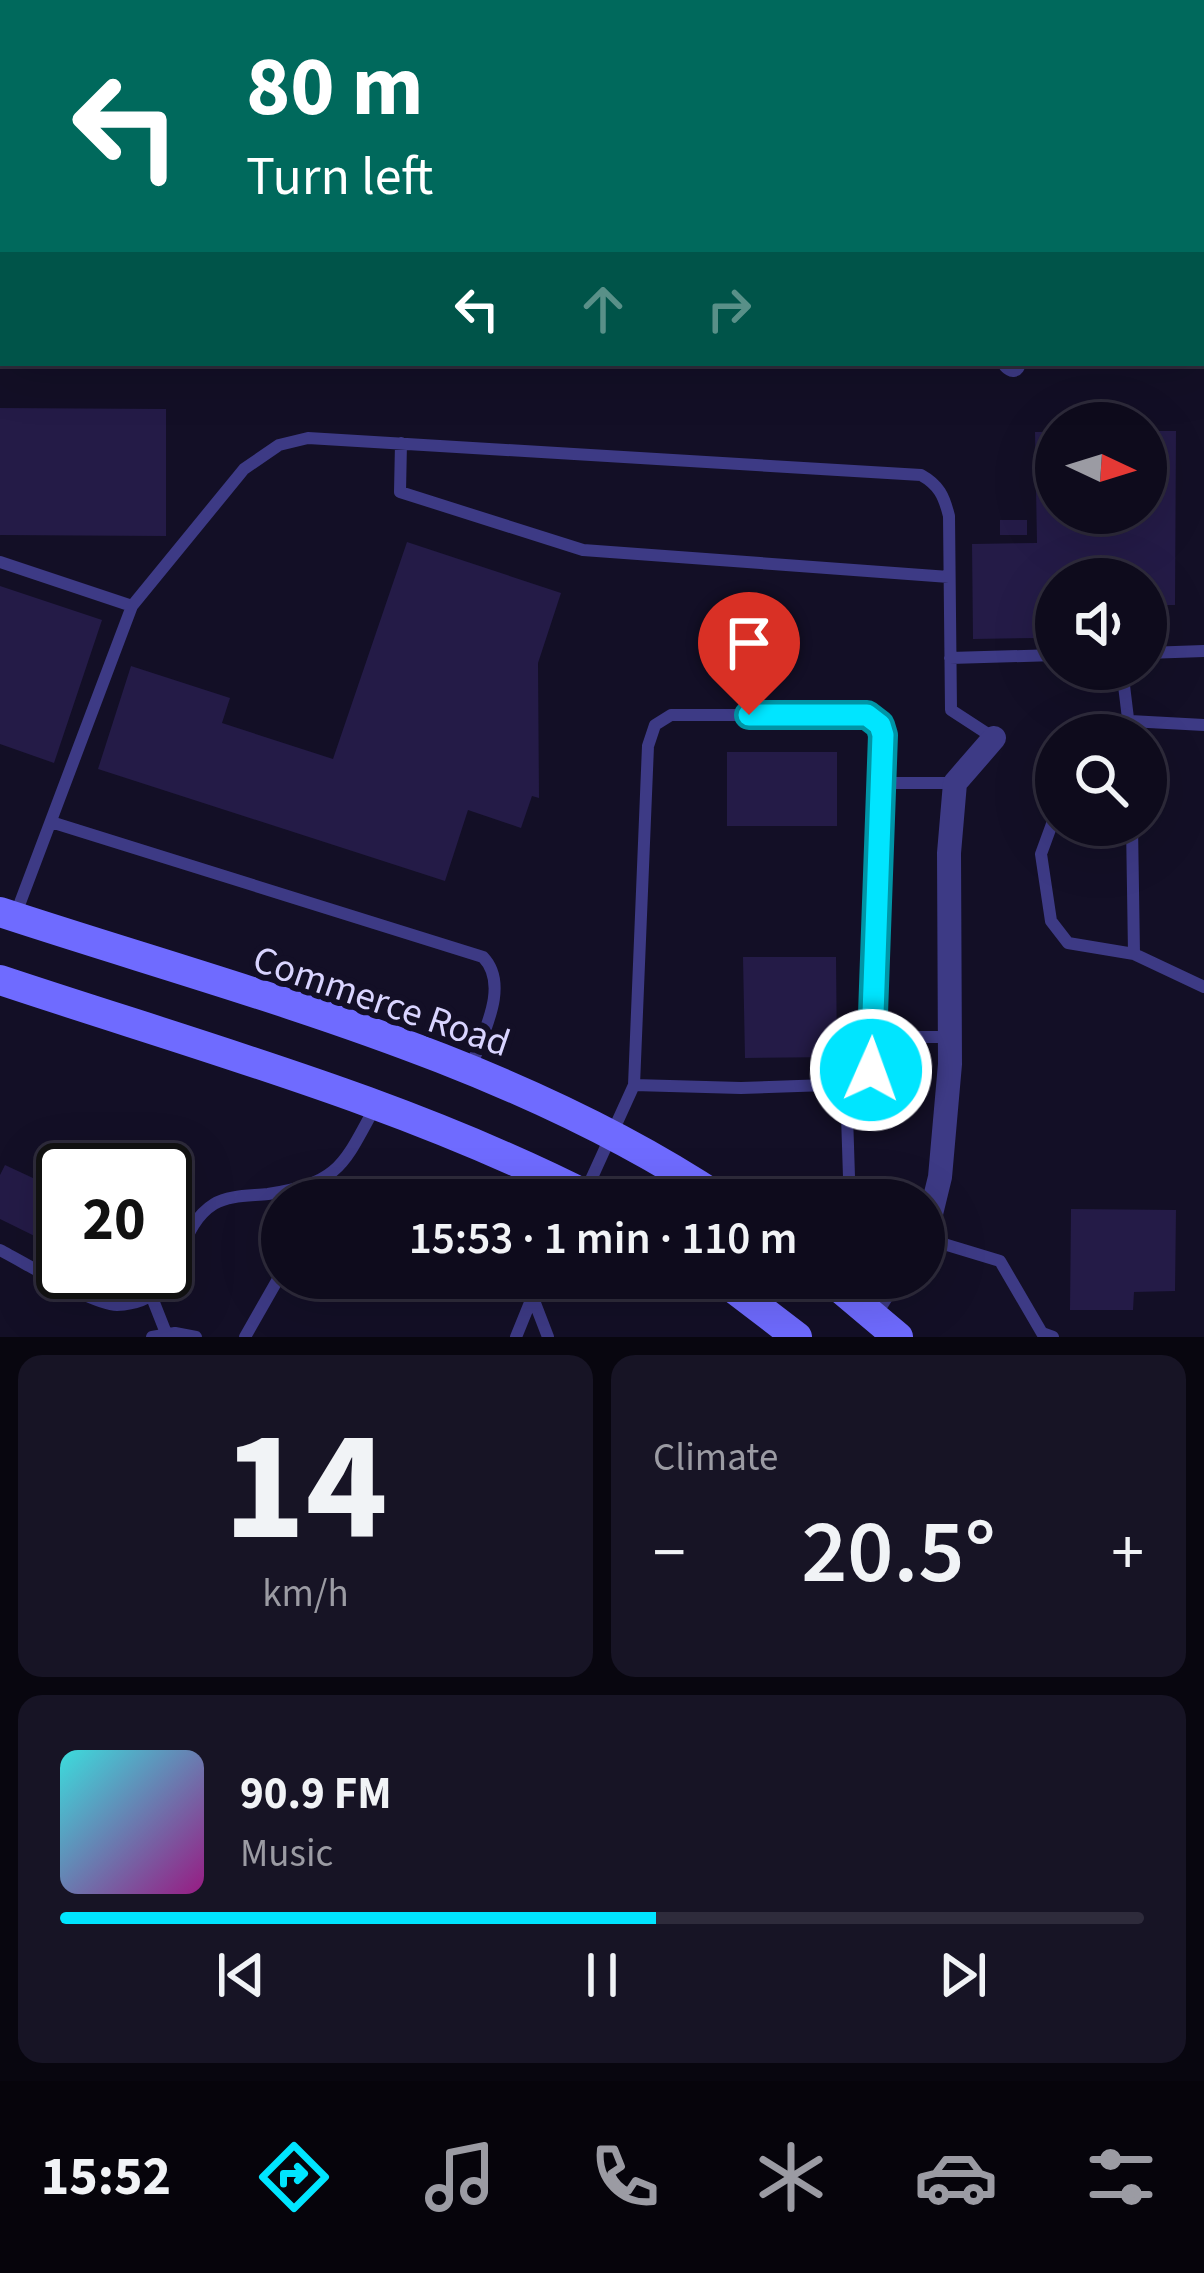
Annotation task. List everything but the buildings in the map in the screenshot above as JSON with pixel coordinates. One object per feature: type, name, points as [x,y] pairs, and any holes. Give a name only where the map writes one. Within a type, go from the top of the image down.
[{"type":"main road","name":"Commerce Road","points":[[8,915],[470,1070],[613,1135],[687,1179]]},
{"type":"main road","points":[[0,980],[375,1106],[503,1154],[550,1179]]},
{"type":"main road","points":[[747,1299],[797,1337]]},
{"type":"main road","points":[[853,1299],[898,1337]]},
{"type":"street","points":[[939,1179],[950,1036],[949,853],[955,783],[994,738]]},
{"type":"street","points":[[870,1313],[879,1299]]},
{"type":"lane","points":[[8,915],[51,822],[132,606],[244,469],[278,445],[308,438],[907,472],[934,482],[949,516],[951,710],[994,738]]},
{"type":"lane","points":[[401,443],[400,492],[583,550],[949,577]]},
{"type":"lane","points":[[0,562],[132,606]]},
{"type":"lane","points":[[1167,652],[1204,651]]},
{"type":"lane","points":[[950,658],[1035,656]]},
{"type":"lane","points":[[594,1179],[634,1085],[648,746],[656,725],[670,715],[867,715],[880,725],[883,735],[868,1077],[856,1084],[741,1088],[634,1085]]},
{"type":"lane","points":[[1167,726],[1204,725]]},
{"type":"lane","points":[[883,783],[955,783]]},
{"type":"lane","points":[[51,822],[483,957],[492,970],[495,995],[470,1070]]},
{"type":"lane","points":[[1044,846],[1041,854],[1051,921],[1068,943],[1134,954],[1204,987]]},
{"type":"lane","points":[[1132,846],[1134,954]]},
{"type":"lane","points":[[872,1037],[950,1036]]},
{"type":"lane","points":[[846,1084],[850,1179]]},
{"type":"lane","points":[[192,1235],[205,1211],[225,1200],[322,1182],[352,1150],[375,1106]]},
{"type":"lane","points":[[945,1244],[1000,1261],[1042,1333],[1053,1337]]},
{"type":"lane","points":[[0,1250],[36,1268]]},
{"type":"lane","points":[[96,1299],[118,1305],[138,1299]]},
{"type":"lane","points":[[152,1299],[159,1335],[196,1337]]},
{"type":"lane","points":[[245,1337],[267,1299]]},
{"type":"lane","points":[[516,1337],[532,1299]]},
{"type":"lane","points":[[534,1299],[548,1337]]},
{"type":"route","points":[[749,715],[867,715],[880,725],[883,783],[871,1070]]}]
